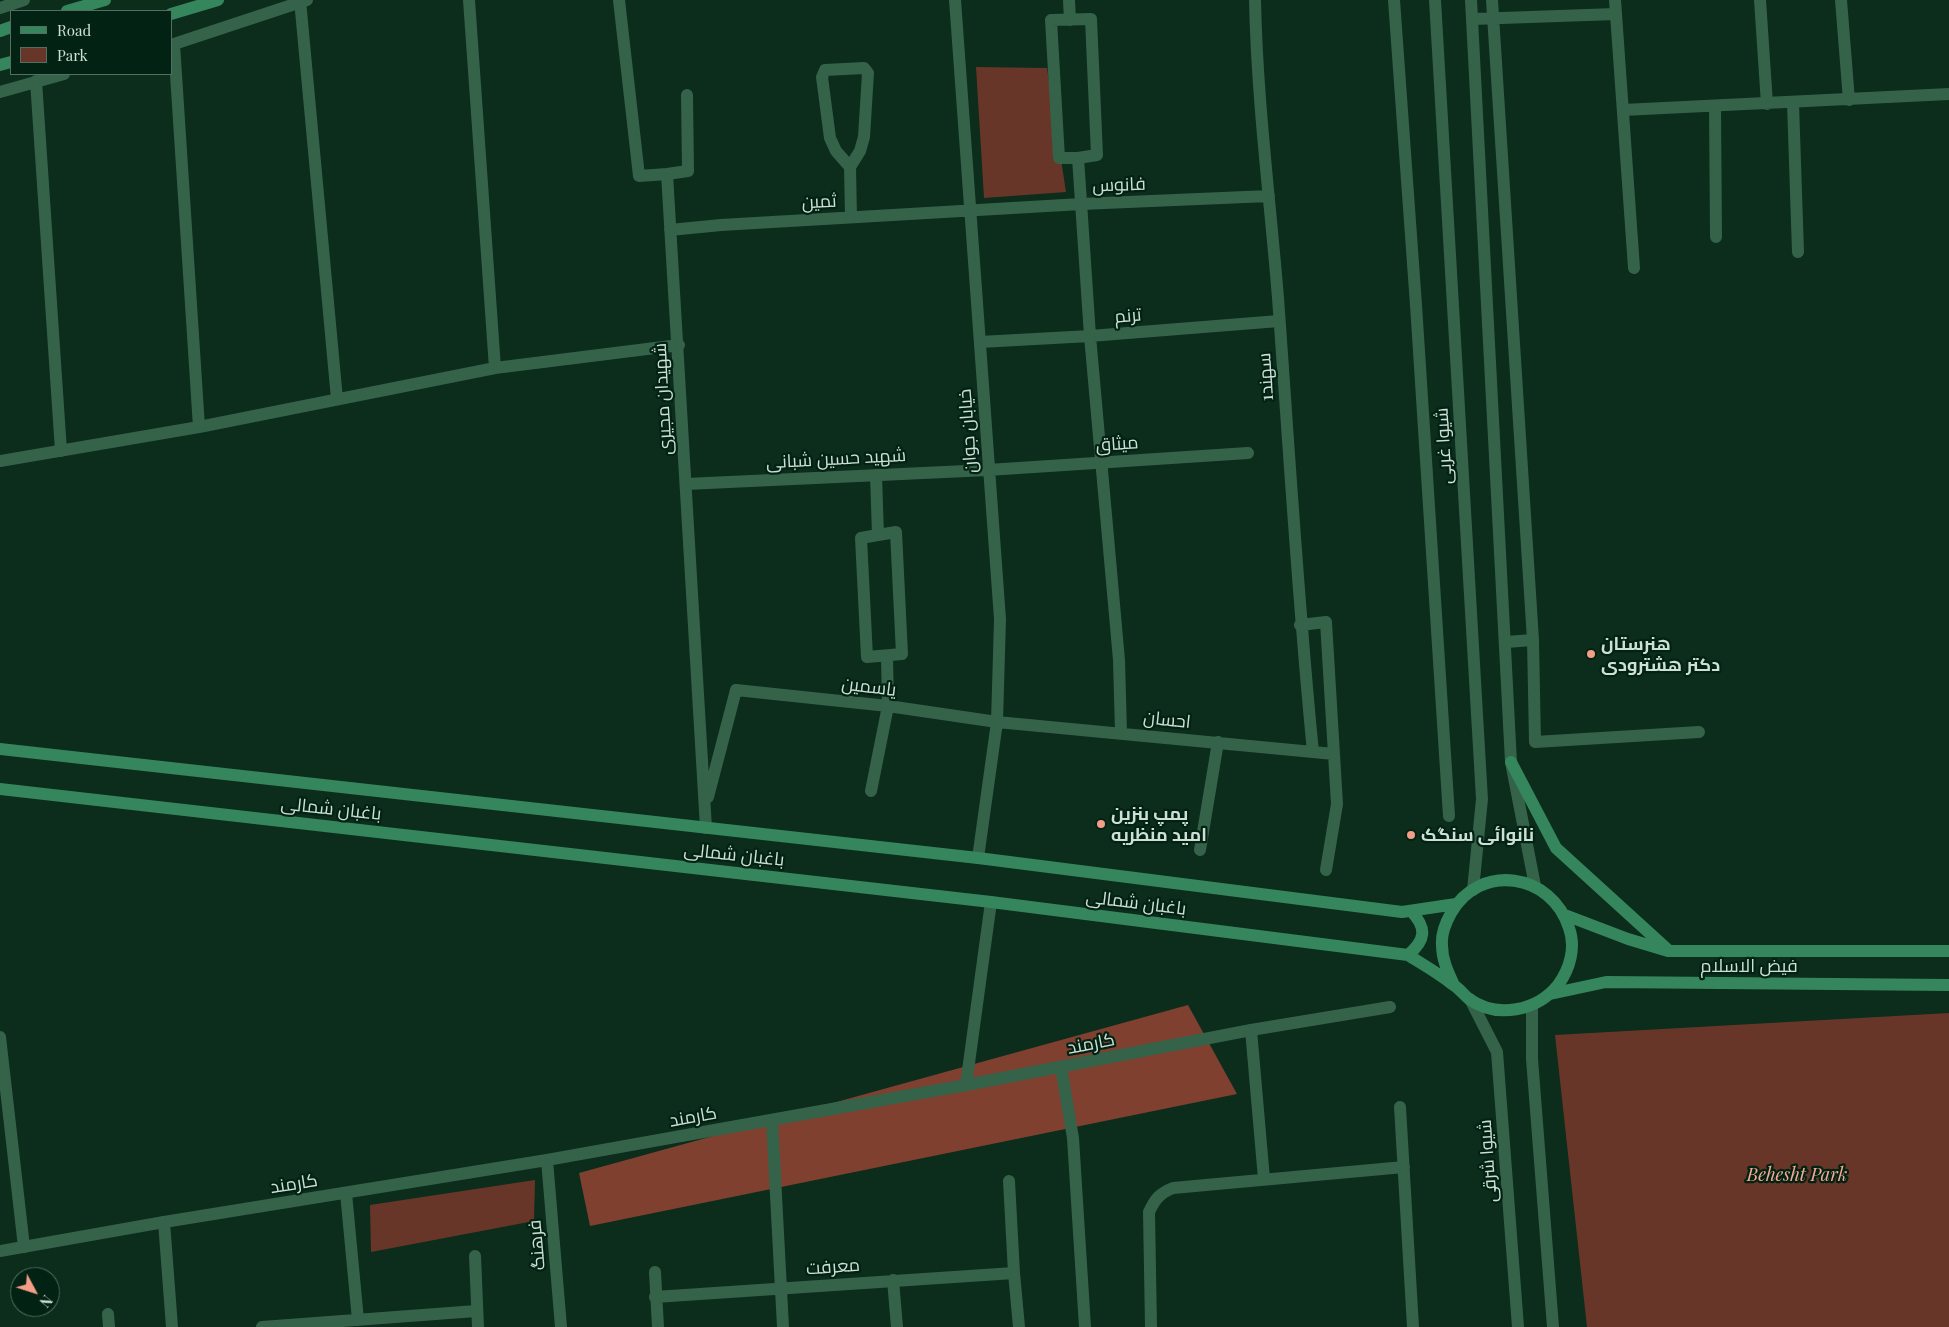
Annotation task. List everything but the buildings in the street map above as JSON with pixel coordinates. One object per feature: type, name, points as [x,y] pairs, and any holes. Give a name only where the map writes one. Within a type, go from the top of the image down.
[{"type":"main road","points":[[70,10],[105,0]]},
{"type":"main road","points":[[172,14],[218,0]]},
{"type":"main road","name":"باغبان شمالی","points":[[0,749],[978,858],[1402,912],[1456,904]]},
{"type":"main road","points":[[1511,762],[1556,848],[1668,951]]},
{"type":"main road","name":"باغبان شمالی","points":[[0,789],[991,902],[1408,955],[1454,985]]},
{"type":"main road","points":[[1514,880],[1535,886],[1552,898],[1565,915],[1572,936],[1571,957],[1564,977],[1550,994],[1532,1006],[1511,1010],[1497,1009],[1470,999],[1454,985],[1445,965],[1442,944],[1446,923],[1456,904],[1473,890],[1492,881],[1514,880]]},
{"type":"main road","points":[[1408,955],[1418,946],[1423,934],[1420,920],[1411,911]]},
{"type":"main road","name":"فیض الاسلام","points":[[1565,915],[1628,939],[1668,951],[1949,951]]},
{"type":"main road","name":"فیض الاسلام","points":[[1550,994],[1606,982],[1949,984]]},
{"type":"street","points":[[0,8],[24,0]]},
{"type":"street","points":[[469,0],[495,368]]},
{"type":"street","points":[[619,0],[639,176],[688,171],[687,95]]},
{"type":"street","name":"خیابان جوان","points":[[956,0],[1000,619],[997,722],[978,858]]},
{"type":"street","points":[[1069,0],[1070,20]]},
{"type":"street","name":"1سهند","points":[[1254,0],[1300,625],[1313,752]]},
{"type":"street","points":[[1394,0],[1417,315],[1449,816]]},
{"type":"street","name":"شیوا غربی","points":[[1435,0],[1482,799],[1473,890]]},
{"type":"street","points":[[1471,0],[1511,762],[1535,886]]},
{"type":"street","points":[[1492,0],[1533,640],[1534,742],[1699,732]]},
{"type":"street","points":[[1615,0],[1634,268]]},
{"type":"street","points":[[1760,0],[1767,104]]},
{"type":"street","points":[[1841,0],[1848,100]]},
{"type":"street","points":[[198,427],[173,45],[303,1],[338,399]]},
{"type":"street","points":[[1473,19],[1616,14]]},
{"type":"street","points":[[1091,19],[1097,155],[1078,158],[1060,158],[1051,20],[1091,19]]},
{"type":"street","points":[[850,166],[836,151],[830,138],[822,76],[825,70],[864,68],[868,73],[864,137],[860,151],[850,166],[851,217]]},
{"type":"street","points":[[0,92],[60,75]]},
{"type":"street","points":[[36,81],[61,451]]},
{"type":"street","points":[[1623,110],[1949,94]]},
{"type":"street","points":[[1793,103],[1798,252]]},
{"type":"street","points":[[1715,106],[1716,236]]},
{"type":"street","points":[[1078,158],[1100,462],[1120,660],[1122,733]]},
{"type":"street","name":"شهیدان مجیری","points":[[667,174],[706,828]]},
{"type":"street","name":"فانوس","points":[[970,211],[1269,196]]},
{"type":"street","name":"ثمین","points":[[670,230],[721,225],[970,211]]},
{"type":"street","name":"ترنم","points":[[980,342],[1090,336],[1279,321]]},
{"type":"street","points":[[0,460],[198,427],[495,368],[678,345]]},
{"type":"street","name":"میثاق","points":[[988,470],[1248,453]]},
{"type":"street","name":"شهید حسین شبانی","points":[[686,484],[988,470]]},
{"type":"street","points":[[876,475],[878,535]]},
{"type":"street","points":[[896,532],[902,654],[867,658],[861,538],[878,535],[896,532]]},
{"type":"street","points":[[1300,625],[1326,622],[1337,804],[1326,870]]},
{"type":"street","points":[[1506,642],[1533,640]]},
{"type":"street","points":[[871,791],[888,706],[887,656]]},
{"type":"street","name":"یاسمین","points":[[705,809],[736,690],[888,706],[997,722]]},
{"type":"street","name":"احسان","points":[[997,722],[1334,754]]},
{"type":"street","points":[[1200,850],[1218,742]]},
{"type":"street","points":[[966,1086],[991,902]]},
{"type":"street","name":"شیوا شرقی","points":[[1470,999],[1497,1052],[1518,1327]]},
{"type":"street","points":[[1532,1006],[1532,1059],[1553,1327]]},
{"type":"street","name":"کارمند","points":[[0,1251],[164,1222],[547,1160],[966,1086],[1251,1030],[1390,1007]]},
{"type":"street","points":[[1251,1030],[1264,1179]]},
{"type":"street","points":[[0,1037],[24,1247]]},
{"type":"street","points":[[1061,1067],[1073,1138],[1084,1327]]},
{"type":"street","points":[[1400,1107],[1413,1327]]},
{"type":"street","points":[[772,1120],[783,1327]]},
{"type":"street","name":"فرهنگ","points":[[547,1160],[562,1327]]},
{"type":"street","points":[[1151,1327],[1150,1212],[1154,1200],[1162,1192],[1173,1188],[1404,1167]]},
{"type":"street","points":[[1009,1181],[1019,1327]]},
{"type":"street","points":[[346,1193],[358,1320]]},
{"type":"street","points":[[164,1222],[172,1327]]},
{"type":"street","points":[[475,1256],[478,1327]]},
{"type":"street","points":[[655,1272],[658,1327]]},
{"type":"street","name":"معرفت","points":[[655,1297],[1014,1273]]},
{"type":"street","points":[[893,1280],[897,1327]]},
{"type":"street","points":[[262,1327],[476,1311]]},
{"type":"green space","points":[[976,67],[1047,68],[1066,192],[984,198]]},
{"type":"green space","name":"Behesht Park","points":[[1949,1013],[1949,1327],[1587,1327],[1555,1035]]},
{"type":"green space","points":[[535,1180],[534,1221],[371,1252],[370,1205]]},
{"type":"shaded area","points":[[1188,1005],[1237,1094],[590,1226],[579,1173]]},
{"type":"place","name":"هنرستان دکتر هشترودی","points":[[1591,654]]},
{"type":"place","name":"پمپ بنزین امید منظریه","points":[[1101,824]]},
{"type":"place","name":"نانوائی سنگک","points":[[1411,835]]}]
